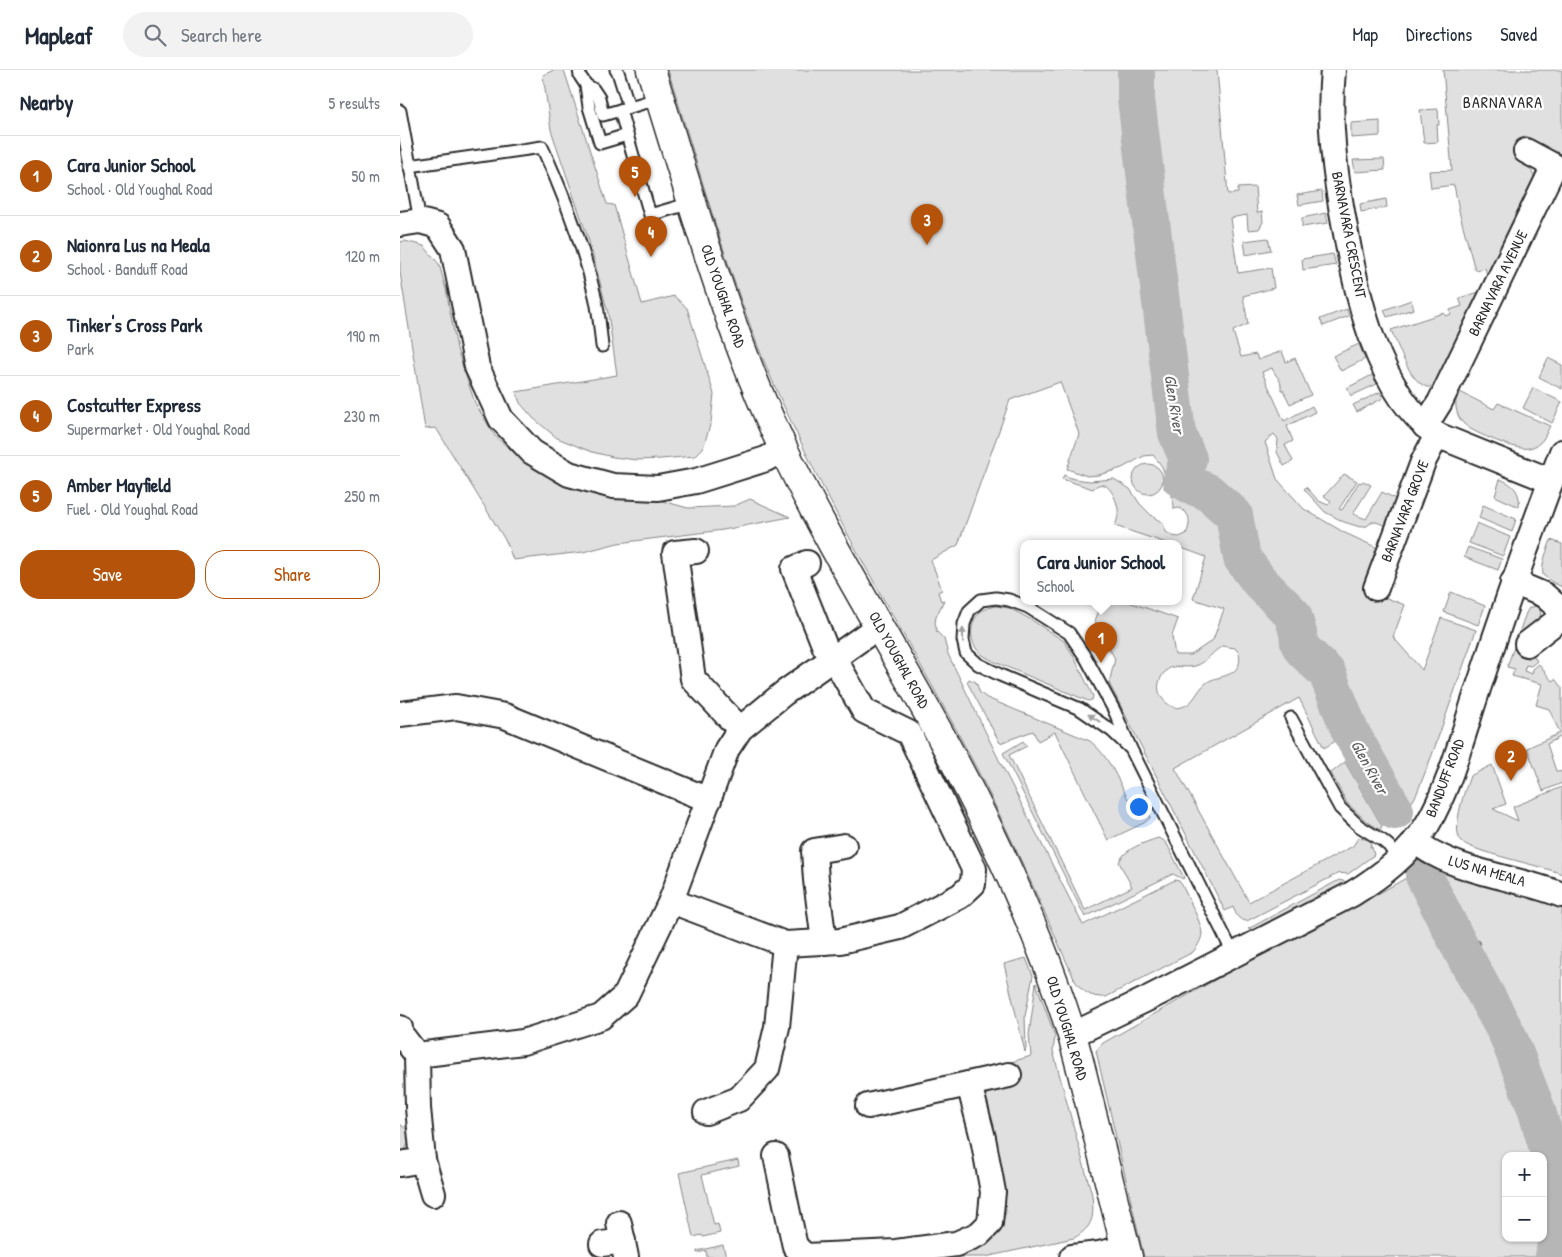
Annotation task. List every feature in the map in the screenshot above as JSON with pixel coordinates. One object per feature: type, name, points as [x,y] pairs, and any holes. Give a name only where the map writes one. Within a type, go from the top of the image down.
[{"type":"main road","name":"OLD YOUGHAL ROAD","points":[[651,70],[691,203],[748,367],[783,449],[821,521],[937,728],[989,829],[1036,938],[1060,998],[1072,1035],[1126,1252]]},
{"type":"street","name":"BARNAVARA CRESCENT","points":[[1332,70],[1330,98],[1333,151],[1353,274],[1380,358],[1394,386],[1409,408],[1431,431],[1551,481]]},
{"type":"street","name":"BARNAVARA AVENUE","points":[[1431,431],[1440,402],[1554,166],[1526,150]]},
{"type":"street","points":[[410,222],[438,226],[453,248],[477,367],[501,420],[532,452],[569,474],[613,486],[658,488],[696,481],[766,459],[783,449]]},
{"type":"street","name":"BARNAVARA GROVE","points":[[1376,588],[1422,462],[1431,431]]},
{"type":"street","name":"BANDUFF ROAD","points":[[1072,1035],[1352,894],[1378,878],[1399,860],[1415,841],[1426,827],[1436,808],[1451,770],[1513,582],[1562,452]]},
{"type":"street","points":[[696,550],[675,554],[693,679],[740,729]]},
{"type":"street","points":[[671,901],[785,944],[824,942],[840,941],[900,927],[960,896],[973,884],[974,869],[909,733],[864,711],[834,658],[825,647],[794,569],[807,563]]},
{"type":"street","points":[[1513,582],[1544,595],[1562,610]]},
{"type":"street","points":[[1528,644],[1562,617]]},
{"type":"street","points":[[417,1055],[523,1042],[601,1017],[626,995],[671,901],[727,749],[740,729],[784,693],[879,626]]},
{"type":"street","points":[[400,714],[456,707],[505,716],[708,800]]},
{"type":"street","name":"LUS NA MEALA","points":[[1415,841],[1434,854],[1460,865],[1523,881],[1562,894]]},
{"type":"street","points":[[824,942],[814,851],[844,846]]},
{"type":"street","points":[[706,1112],[739,1099],[767,1069],[776,1027],[785,944]]},
{"type":"street","points":[[400,1028],[400,1033],[417,1055],[409,1110],[433,1194]]},
{"type":"street","points":[[868,1106],[1009,1075]]},
{"type":"street","points":[[776,1156],[795,1246],[805,1256],[896,1254],[956,1244],[979,1234],[990,1223],[993,1192],[983,1138],[969,1084]]},
{"type":"street","points":[[400,1164],[424,1160]]},
{"type":"street","points":[[1072,1257],[1126,1252]]},
{"type":"lane","points":[[579,70],[580,76],[586,85],[589,107],[600,143],[627,135]]},
{"type":"lane","points":[[616,70],[625,109],[627,135],[650,215],[691,203]]},
{"type":"lane","points":[[586,85],[593,89],[599,98],[603,115],[660,98]]},
{"type":"lane","points":[[400,112],[409,166],[410,222]]},
{"type":"lane","points":[[409,166],[542,147],[564,196],[581,246],[595,297],[602,346]]},
{"type":"lane","points":[[1020,604],[996,598],[981,600],[969,611],[964,624],[962,640],[966,653],[978,664],[1000,675],[1080,709],[1112,731],[1131,749]]},
{"type":"lane","points":[[1023,605],[1069,633],[1086,658],[1114,710],[1131,749],[1234,954]]},
{"type":"lane","points":[[1291,718],[1340,808],[1359,826],[1389,846],[1399,860]]},
{"type":"shaded area","points":[[554,70],[564,70],[607,204],[614,205],[642,304],[674,296],[687,308],[714,394],[711,422],[703,448],[695,456],[637,460],[592,452],[557,438],[533,418],[520,403],[516,392],[617,375],[608,313],[589,241],[551,130],[543,75]]},
{"type":"shaded area","points":[[668,70],[1217,70],[1228,194],[1238,193],[1238,188],[1255,187],[1257,213],[1262,212],[1263,222],[1259,229],[1248,230],[1247,215],[1230,218],[1238,273],[1271,268],[1274,288],[1243,296],[1248,324],[1233,331],[1241,357],[1256,354],[1258,360],[1282,351],[1286,362],[1295,358],[1311,395],[1290,404],[1283,390],[1281,390],[1280,380],[1272,368],[1262,372],[1284,421],[1312,406],[1315,412],[1287,426],[1293,441],[1285,445],[1293,461],[1284,466],[1277,452],[1278,439],[1274,434],[1265,442],[1277,479],[1304,509],[1345,533],[1382,550],[1368,591],[1405,605],[1393,637],[1422,670],[1441,618],[1476,630],[1432,755],[1417,793],[1407,812],[1382,816],[1339,739],[1324,748],[1299,698],[1175,768],[1249,902],[1353,846],[1358,838],[1372,840],[1370,847],[1372,847],[1374,855],[1348,874],[1339,873],[1247,921],[1236,915],[1233,907],[1225,911],[1109,683],[1115,659],[1095,621],[1101,605],[1138,605],[1178,619],[1172,636],[1175,655],[1191,655],[1213,640],[1224,609],[1193,599],[1206,557],[1182,548],[1182,540],[1157,540],[1115,526],[1118,518],[1118,509],[1110,489],[1106,486],[1098,485],[1093,489],[1062,479],[1064,475],[1074,479],[1090,481],[1114,479],[1130,489],[1140,504],[1152,516],[1163,523],[1166,532],[1172,536],[1179,537],[1186,534],[1189,519],[1183,510],[1179,508],[1174,509],[1172,497],[1164,488],[1165,478],[1163,470],[1153,455],[1144,456],[1122,468],[1099,475],[1087,476],[1067,469],[1079,434],[1060,382],[1010,400],[958,545],[931,560],[942,590],[938,592],[941,601],[944,600],[936,617],[937,632],[944,639],[948,654],[1000,762],[1083,925],[1175,880],[1179,881],[1182,885],[1197,917],[1202,934],[1199,944],[1193,952],[1106,997],[1088,994],[1081,988],[1075,981],[1016,849],[978,771],[838,516],[778,394],[741,301]],"holes":[[[1223,646],[1235,648],[1239,653],[1237,668],[1230,674],[1206,683],[1190,703],[1179,708],[1174,707],[1166,703],[1160,695],[1160,680],[1166,671],[1172,667],[1191,667],[1199,664]]]},
{"type":"shaded area","points":[[1443,70],[1562,70],[1562,156],[1525,136],[1515,156],[1529,166],[1535,183],[1490,282],[1484,280],[1488,278],[1485,268],[1475,270],[1454,185],[1431,188],[1429,171],[1452,170]]},
{"type":"shaded area","points":[[1438,109],[1438,142],[1424,143],[1420,110]]},
{"type":"shaded area","points":[[1380,121],[1380,136],[1351,138],[1351,123]]},
{"type":"shaded area","points":[[1384,159],[1385,170],[1355,172],[1353,160]]},
{"type":"shaded area","points":[[1322,191],[1323,201],[1299,205],[1297,195]]},
{"type":"shaded area","points":[[1386,199],[1387,207],[1361,212],[1360,204]]},
{"type":"shaded area","points":[[1326,213],[1328,223],[1302,227],[1302,218]]},
{"type":"shaded area","points":[[1268,238],[1271,250],[1246,255],[1244,241]]},
{"type":"shaded area","points":[[405,241],[424,246],[439,264],[446,289],[457,349],[475,403],[495,436],[524,461],[563,485],[601,495],[655,499],[688,508],[734,506],[750,499],[790,517],[723,530],[618,543],[583,552],[513,560],[507,543],[436,428],[425,429],[400,272],[400,242]]},
{"type":"shaded area","points":[[1333,254],[1336,265],[1303,270],[1302,259]]},
{"type":"shaded area","points":[[1486,290],[1436,386],[1427,387],[1419,382],[1409,370],[1391,330],[1443,313],[1446,316],[1451,314],[1450,310],[1462,306],[1459,298]]},
{"type":"shaded area","points":[[1411,300],[1414,309],[1387,317],[1384,310]]},
{"type":"shaded area","points":[[1347,309],[1349,316],[1323,326],[1320,319]]},
{"type":"shaded area","points":[[1359,344],[1365,359],[1341,371],[1333,356]]},
{"type":"shaded area","points":[[1548,358],[1562,365],[1562,389],[1539,377]]},
{"type":"shaded area","points":[[1372,375],[1377,384],[1351,396],[1347,388]]},
{"type":"shaded area","points":[[1533,388],[1562,402],[1552,423],[1523,408]]},
{"type":"shaded area","points":[[1458,391],[1494,409],[1498,403],[1550,426],[1545,437],[1531,448],[1521,448],[1500,442],[1474,431],[1464,424],[1456,408]]},
{"type":"shaded area","points":[[1380,392],[1383,398],[1357,412],[1353,405]]},
{"type":"shaded area","points":[[1148,464],[1158,469],[1163,479],[1158,489],[1148,494],[1138,489],[1133,479],[1138,469]]},
{"type":"shaded area","points":[[1344,474],[1357,481],[1339,509],[1342,510],[1359,482],[1363,481],[1371,485],[1353,514],[1366,519],[1382,492],[1400,501],[1390,527],[1373,521],[1367,526],[1360,527],[1344,522],[1325,512],[1304,489],[1306,487],[1319,501],[1328,505],[1331,501],[1324,496]]},
{"type":"shaded area","points":[[1500,479],[1509,483],[1515,489],[1519,497],[1519,507],[1495,496]]},
{"type":"shaded area","points":[[1483,505],[1516,519],[1512,532],[1479,518]]},
{"type":"shaded area","points":[[1477,523],[1510,537],[1503,556],[1469,543]]},
{"type":"shaded area","points":[[1551,540],[1562,544],[1562,587],[1543,575],[1546,553]]},
{"type":"shaded area","points":[[1468,547],[1502,559],[1498,570],[1464,557]]},
{"type":"shaded area","points":[[1451,592],[1485,606],[1478,625],[1444,612]]},
{"type":"shaded area","points":[[995,606],[1009,608],[1064,641],[1093,696],[1092,700],[1088,701],[995,662],[980,653],[972,638],[973,622],[983,610]]},
{"type":"shaded area","points":[[1535,606],[1540,609],[1541,619],[1525,655],[1528,659],[1533,655],[1537,661],[1531,666],[1526,665],[1524,671],[1532,674],[1533,669],[1539,664],[1552,681],[1555,679],[1562,688],[1562,736],[1547,744],[1556,771],[1562,772],[1562,783],[1543,791],[1527,748],[1560,733],[1549,709],[1536,705],[1542,684],[1512,676],[1515,669],[1507,667],[1526,613],[1529,608]]},
{"type":"shaded area","points":[[969,679],[976,682],[980,693],[987,698],[1090,741],[1107,760],[1128,799],[1132,796],[1145,801],[1150,811],[1150,818],[1144,823],[1108,840],[1055,732],[1038,741],[1033,731],[1000,743],[967,682]]},
{"type":"shaded area","points":[[1023,741],[1027,746],[1009,755],[1085,910],[1132,887],[1119,862],[1130,850],[1158,838],[1167,844],[1184,878],[1173,874],[1085,917],[1003,753]]},
{"type":"shaded area","points":[[1345,762],[1382,826],[1380,830],[1365,820],[1347,803],[1331,773]]},
{"type":"shaded area","points":[[1492,765],[1506,804],[1493,809],[1518,821],[1513,807],[1562,787],[1562,874],[1476,849],[1460,840],[1457,826],[1458,817],[1470,776]]},
{"type":"shaded area","points":[[1427,868],[1439,870],[1472,882],[1540,898],[1562,907],[1562,1257],[1144,1257],[1096,1051],[1103,1043],[1243,964],[1328,922]]},
{"type":"shaded area","points":[[1339,880],[1347,882],[1256,931],[1248,929]]},
{"type":"shaded area","points":[[1026,958],[1033,976],[1025,1016],[1025,1052],[1004,964]]},
{"type":"shaded area","points":[[1036,983],[1055,1036],[1053,1051],[1092,1195],[1093,1209],[1091,1220],[1086,1229],[1074,1238],[985,1257],[947,1257],[973,1250],[991,1240],[1001,1227],[1006,1212],[1004,1189],[982,1098],[984,1090],[1014,1082],[1011,1062],[1031,1056],[1029,1035]]},
{"type":"shaded area","points":[[400,1124],[410,1132],[410,1140],[404,1152],[400,1153]]},
{"type":"shaded area","points":[[738,1160],[739,1166],[702,1175],[714,1225],[718,1224],[720,1233],[693,1237],[679,1173]]},
{"type":"shaded area","points":[[723,1245],[726,1257],[707,1257],[706,1251],[697,1253],[697,1251]]},
{"type":"waterway","name":"Glen River","points":[[1136,70],[1136,99],[1177,433],[1188,459],[1182,480],[1208,492],[1234,515],[1242,558],[1260,582],[1293,615],[1299,643],[1303,650],[1327,673],[1350,731],[1395,811]]},
{"type":"waterway","name":"Glen River","points":[[1424,876],[1508,1036],[1536,1108],[1562,1196]]},
{"type":"waterway","points":[[1462,951],[1478,943]]},
{"type":"waterway","name":"Glen River","points":[[1554,1257],[1562,1200]]},
{"type":"place","name":"Amber Mayfield","points":[[635,197]]},
{"type":"place","name":"Tinker's Cross Park","points":[[927,245]]},
{"type":"place","name":"Costcutter Express","points":[[651,257]]},
{"type":"place","name":"Cara Junior School","points":[[1101,663]]},
{"type":"place","name":"Naionra Lus na Meala","points":[[1511,781]]},
{"type":"district","name":"BARNAVARA","points":[[1503,102]]}]
